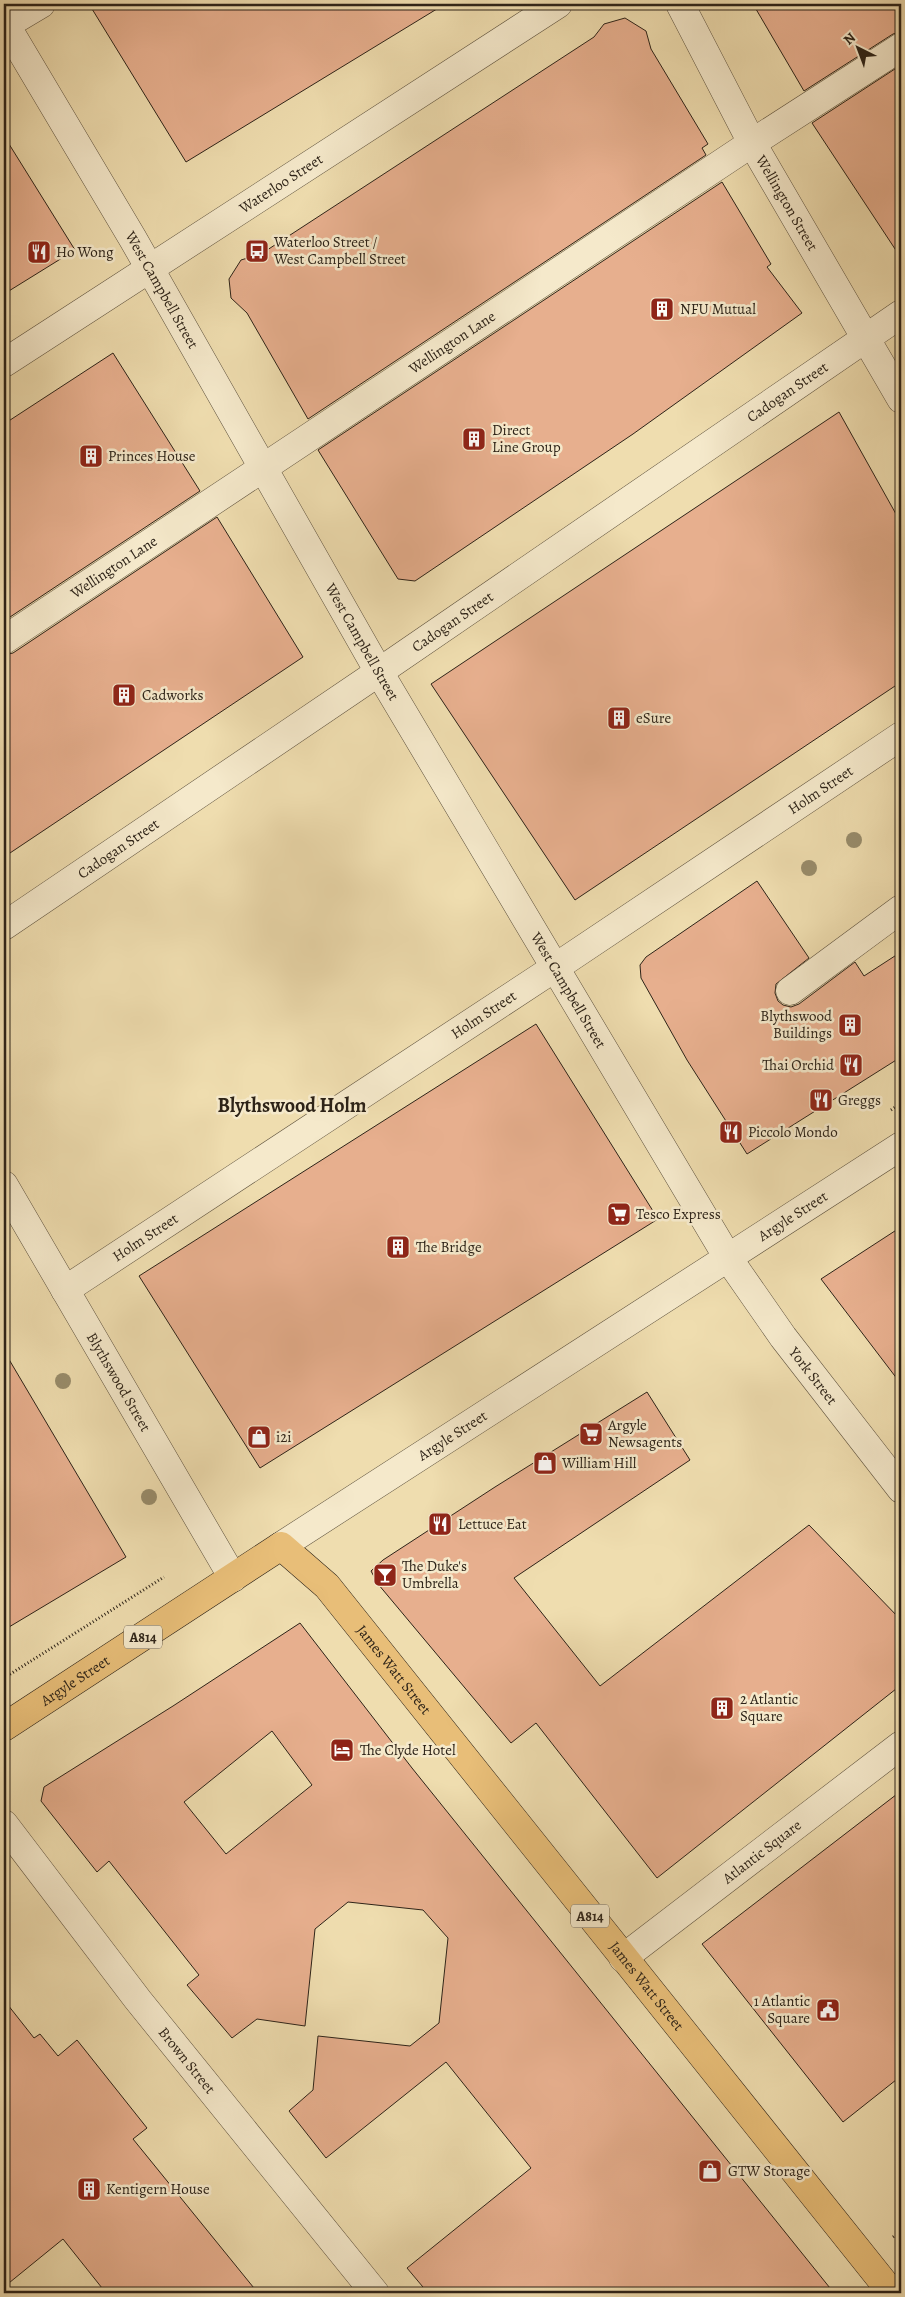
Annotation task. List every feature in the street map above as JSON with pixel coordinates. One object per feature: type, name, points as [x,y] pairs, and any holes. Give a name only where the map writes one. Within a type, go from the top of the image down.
[{"type":"main road","name":"Argyle Street","points":[[4,1726],[281,1546]]},
{"type":"main road","name":"James Watt Street","points":[[281,1546],[327,1586],[892,2293]]},
{"type":"street","points":[[4,24],[41,4]]},
{"type":"street","name":"Waterloo Street","points":[[4,362],[558,4]]},
{"type":"street","name":"Wellington Street","points":[[680,4],[752,143],[901,399]]},
{"type":"street","name":"West Campbell Street","points":[[4,24],[148,268],[379,672],[728,1258]]},
{"type":"street","name":"Wellington Lane","points":[[4,640],[752,143],[901,48]]},
{"type":"street","name":"Cadogan Street","points":[[4,926],[379,672],[901,314]]},
{"type":"street","name":"Holm Street","points":[[65,1290],[556,967],[901,736]]},
{"type":"street","points":[[790,991],[901,909]]},
{"type":"street","name":"Argyle Street","points":[[281,1546],[901,1146]]},
{"type":"street","name":"Blythswood Street","points":[[4,1185],[233,1578]]},
{"type":"street","name":"York Street","points":[[728,1258],[783,1336],[901,1489]]},
{"type":"street","name":"Atlantic Square","points":[[623,1958],[901,1745]]},
{"type":"street","name":"Brown Street","points":[[4,1824],[138,2000],[375,2293]]},
{"type":"building","points":[[89,4],[445,4],[186,162]]},
{"type":"building","points":[[753,4],[901,4],[901,32],[893,34],[804,91]]},
{"type":"building","points":[[625,18],[646,31],[651,49],[708,144],[702,148],[706,155],[308,419],[247,313],[231,298],[229,279],[241,260],[261,254],[594,37],[604,24]]},
{"type":"building","points":[[901,65],[901,258],[812,123]]},
{"type":"building","points":[[4,136],[75,250],[4,294]]},
{"type":"building","points":[[722,182],[771,264],[767,267],[802,313],[633,434],[415,581],[398,579],[318,450]]},
{"type":"building","name":"Princes House","points":[[113,353],[200,491],[4,621],[4,424]]},
{"type":"building","points":[[839,412],[901,523],[901,682],[575,900],[431,684]]},
{"type":"building","name":"Cadworks","points":[[217,517],[303,657],[4,857],[4,655],[13,653]]},
{"type":"building","points":[[757,881],[809,958],[776,984],[775,993],[778,1001],[783,1005],[791,1007],[799,1004],[855,962],[864,976],[901,952],[901,1057],[747,1154],[687,1060],[641,978],[640,965],[646,957]]},
{"type":"building","name":"The Bridge","points":[[536,1024],[658,1219],[260,1468],[139,1276]]},
{"type":"building","points":[[901,1227],[901,1384],[821,1279]]},
{"type":"building","points":[[4,1351],[126,1557],[4,1630]]},
{"type":"building","points":[[647,1392],[690,1460],[514,1578],[600,1686],[809,1525],[901,1620],[901,1685],[657,1878],[536,1723],[511,1743],[378,1584],[371,1571],[383,1560],[495,1487]]},
{"type":"building","points":[[300,1623],[412,1768],[834,2293],[428,2293],[407,2268],[531,2168],[446,2062],[326,2158],[289,2111],[313,2090],[318,2036],[410,2046],[439,2023],[448,1938],[423,1910],[348,1902],[315,1929],[305,2026],[257,2019],[232,2038],[187,1985],[199,1975],[109,1861],[97,1872],[41,1801],[44,1787]],"holes":[[[272,1731],[312,1785],[226,1854],[184,1802]]]},
{"type":"building","name":"1 Atlantic Square","points":[[901,1791],[901,2076],[843,2122],[702,1944]]},
{"type":"building","name":"Kentigern House","points":[[4,2000],[34,2038],[40,2034],[58,2056],[77,2040],[147,2128],[133,2139],[258,2293],[106,2293],[63,2239],[4,2287]]},
{"type":"place","name":"Waterloo Street / West Campbell Street","points":[[257,251]]},
{"type":"place","name":"Ho Wong","points":[[39,252]]},
{"type":"place","name":"NFU Mutual","points":[[662,309]]},
{"type":"place","name":"Direct Line Group","points":[[474,439]]},
{"type":"place","name":"Princes House","points":[[91,456]]},
{"type":"place","name":"Cadworks","points":[[124,695]]},
{"type":"place","name":"eSure","points":[[619,718]]},
{"type":"place","name":"Blythswood Buildings","points":[[850,1025]]},
{"type":"place","name":"Thai Orchid","points":[[851,1065]]},
{"type":"place","name":"Greggs","points":[[821,1100]]},
{"type":"place","name":"Piccolo Mondo","points":[[731,1132]]},
{"type":"place","name":"Tesco Express","points":[[619,1214]]},
{"type":"place","name":"The Bridge","points":[[398,1247]]},
{"type":"place","name":"Argyle Newsagents","points":[[591,1434]]},
{"type":"place","name":"i2i","points":[[259,1437]]},
{"type":"place","name":"William Hill","points":[[545,1463]]},
{"type":"place","name":"Lettuce Eat","points":[[440,1524]]},
{"type":"place","name":"The Duke's Umbrella","points":[[385,1575]]},
{"type":"place","name":"2 Atlantic Square","points":[[722,1708]]},
{"type":"place","name":"The Clyde Hotel","points":[[342,1750]]},
{"type":"place","name":"1 Atlantic Square","points":[[828,2010]]},
{"type":"place","name":"GTW Storage","points":[[710,2171]]},
{"type":"place","name":"Kentigern House","points":[[89,2189]]},
{"type":"district","name":"Blythswood Holm","points":[[292,1105]]}]
